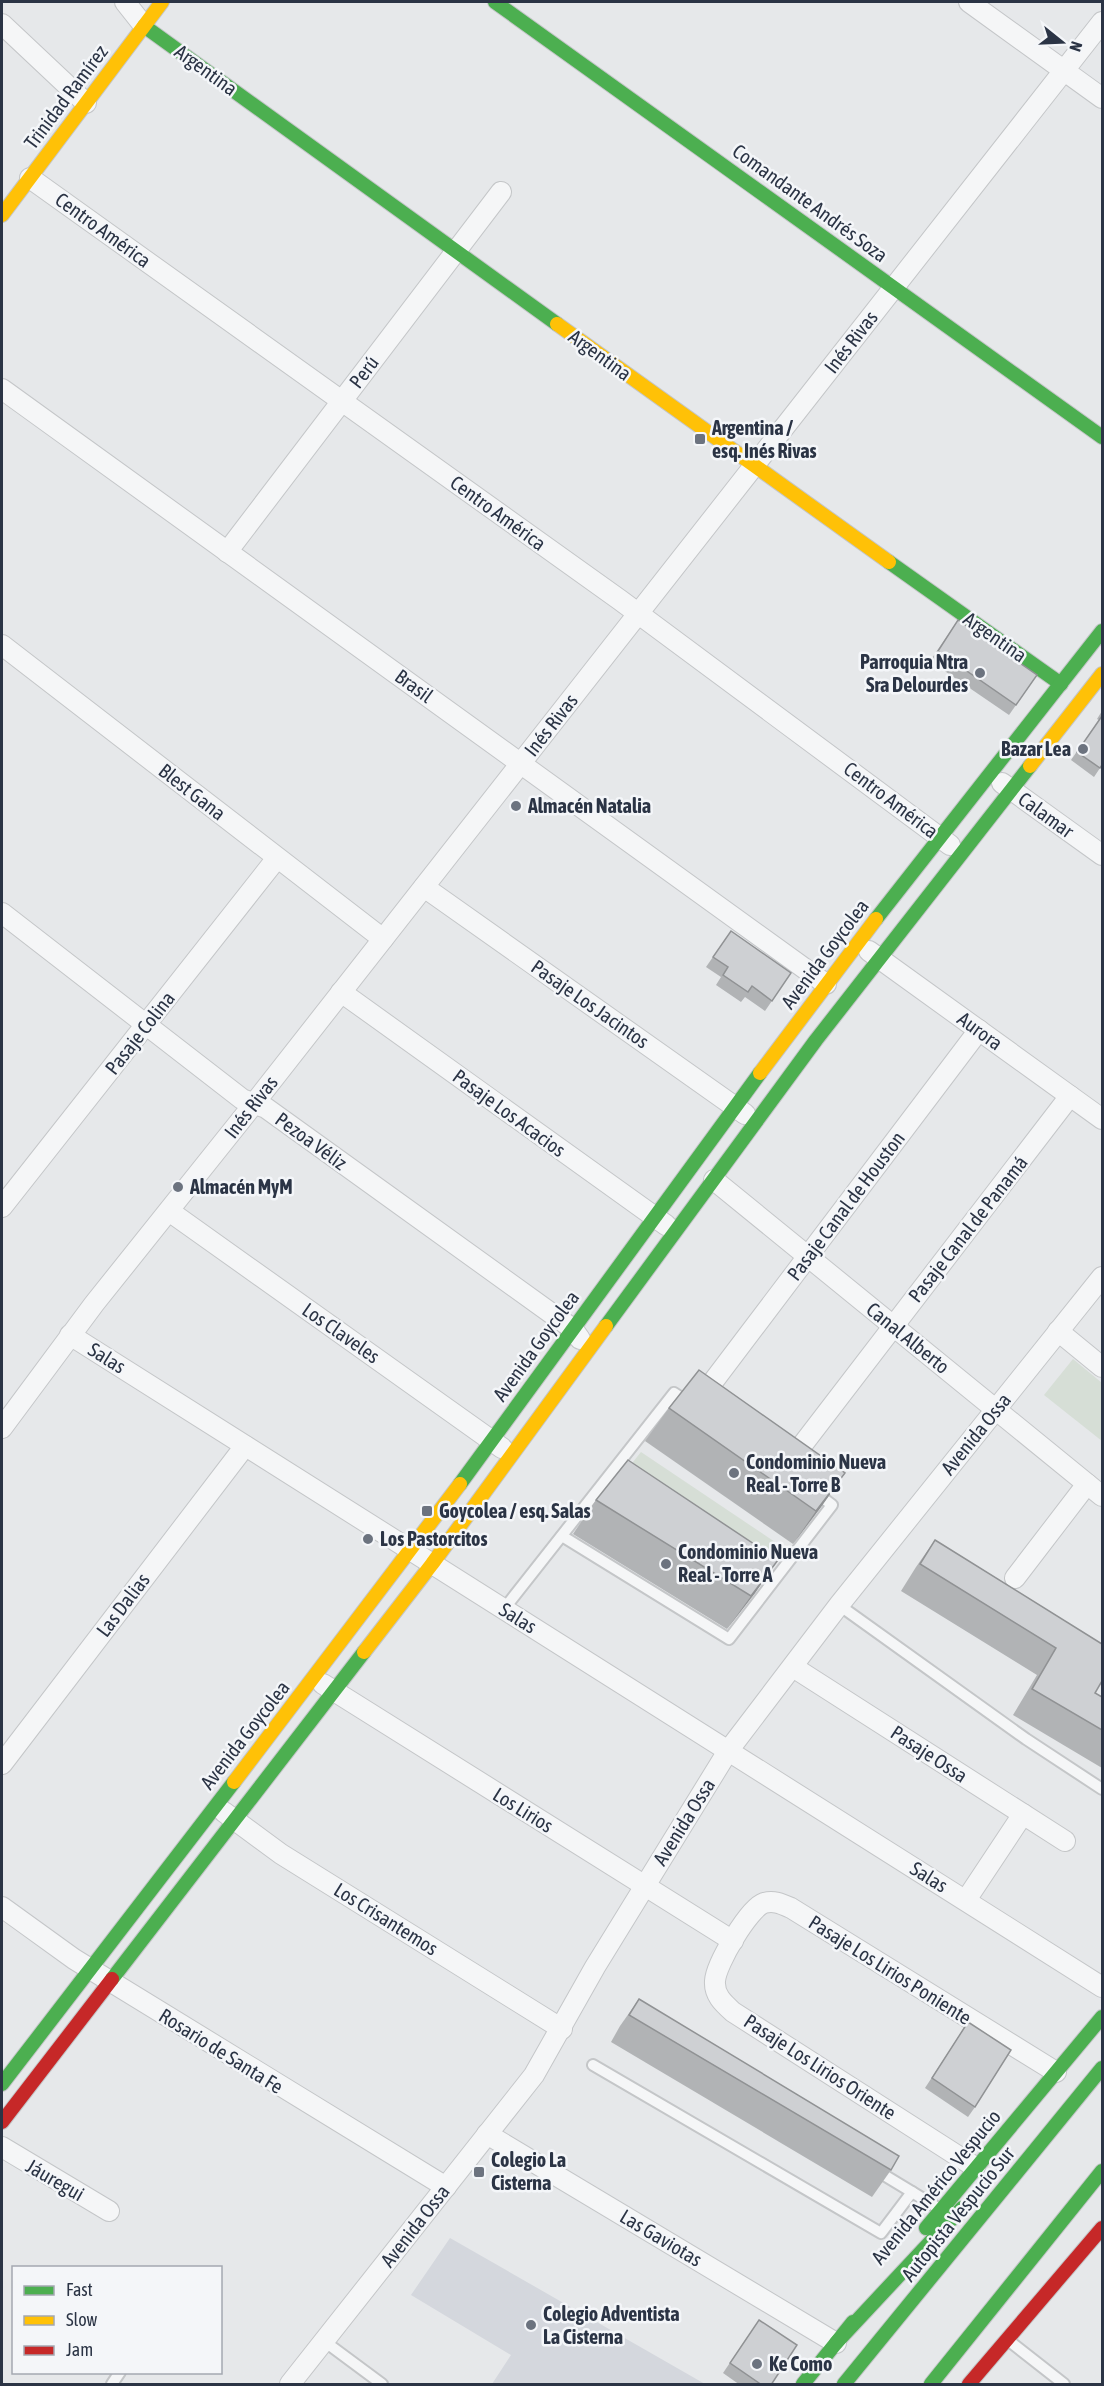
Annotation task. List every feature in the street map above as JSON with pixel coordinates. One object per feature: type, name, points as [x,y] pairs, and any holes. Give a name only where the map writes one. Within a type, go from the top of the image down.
[{"type":"main road","name":"Trinidad Ramírez","points":[[2,215],[162,2]]},
{"type":"main road","name":"Comandante Andrés Soza","points":[[495,2],[1102,437]]},
{"type":"main road","name":"Argentina","points":[[144,26],[754,466],[1061,684]]},
{"type":"main road","name":"Avenida Goycolea","points":[[2,2084],[411,1551],[857,943],[1102,631]]},
{"type":"main road","points":[[2,2122],[432,1564],[816,1040],[1102,674]]},
{"type":"main road","name":"Avenida Américo Vespucio","points":[[803,2385],[975,2167],[1102,2017]]},
{"type":"main road","points":[[1022,2144],[1102,2058]]},
{"type":"main road","name":"Autopista Vespucio Sur","points":[[844,2385],[1102,2068]]},
{"type":"main road","points":[[932,2385],[1102,2172]]},
{"type":"main road","points":[[1062,2243],[1102,2187]]},
{"type":"main road","points":[[836,2343],[973,2196]]},
{"type":"main road","points":[[969,2385],[1102,2228]]},
{"type":"main road","points":[[961,2385],[1015,2309]]},
{"type":"street","name":"Argentina","points":[[125,2],[144,26]]},
{"type":"street","points":[[969,2],[1102,98]]},
{"type":"street","name":"Inés Rivas","points":[[2,1428],[70,1335],[254,1104],[1102,22]]},
{"type":"street","points":[[2,24],[86,103]]},
{"type":"street","name":"Centro América","points":[[30,178],[639,613],[941,837],[962,855]]},
{"type":"street","name":"Perú","points":[[227,552],[501,192]]},
{"type":"street","name":"Brasil","points":[[2,389],[826,984]]},
{"type":"street","name":"Blest Gana","points":[[2,645],[383,939]]},
{"type":"street","name":"Argentina","points":[[1061,684],[1083,699]]},
{"type":"street","name":"Calamar","points":[[990,775],[1102,855]]},
{"type":"street","name":"Pasaje Colina","points":[[2,1207],[277,858]]},
{"type":"street","name":"Pasaje Los Jacintos","points":[[424,887],[756,1123]]},
{"type":"street","name":"Pezoa Véliz","points":[[2,913],[242,1099],[266,1108],[573,1329],[589,1351]]},
{"type":"street","name":"Aurora","points":[[857,943],[1102,1119]]},
{"type":"street","name":"Pasaje Los Acacios","points":[[341,992],[676,1233]]},
{"type":"street","name":"Pasaje Canal de Houston","points":[[712,1383],[979,1030]]},
{"type":"street","name":"Pasaje Canal de Panamá","points":[[800,1448],[1070,1096]]},
{"type":"street","name":"Canal Alberto","points":[[714,1180],[1095,1490]]},
{"type":"street","name":"Los Claveles","points":[[169,1211],[512,1455]]},
{"type":"street","name":"Avenida Ossa","points":[[290,2385],[534,2075],[644,1886],[728,1751],[839,1605],[1102,1276]]},
{"type":"street","points":[[1058,1331],[1102,1367]]},
{"type":"street","name":"Salas","points":[[70,1335],[1102,1987]]},
{"type":"street","name":"Las Dalias","points":[[2,1764],[245,1446]]},
{"type":"street","points":[[1015,1578],[1095,1490]]},
{"type":"street","name":"Pasaje Ossa","points":[[792,1666],[1065,1841]]},
{"type":"street","name":"Los Lirios","points":[[315,1677],[333,1691],[733,1941]]},
{"type":"street","name":"Los Crisantemos","points":[[215,1805],[281,1854],[562,2029]]},
{"type":"street","name":"Salas","points":[[966,1900],[1023,1814]]},
{"type":"street","name":"Pasaje Los Lirios Poniente","points":[[733,1941],[756,1907],[774,1902],[782,1904],[1056,2072]]},
{"type":"street","name":"Rosario de Santa Fe","points":[[2,1907],[89,1969],[446,2187]]},
{"type":"street","name":"Pasaje Los Lirios Oriente","points":[[733,1941],[718,1968],[715,1981],[716,1992],[722,2002],[733,2012],[975,2167]]},
{"type":"street","name":"Las Gaviotas","points":[[487,2134],[836,2343]]},
{"type":"street","name":"Jáuregui","points":[[2,2148],[109,2211]]},
{"type":"lane","points":[[504,1609],[674,1393],[702,1413]]},
{"type":"lane","points":[[562,1536],[729,1639],[832,1505],[804,1485]]},
{"type":"lane","points":[[839,1605],[1026,1739],[1102,1789]]},
{"type":"lane","points":[[593,2065],[881,2233],[912,2192]]},
{"type":"lane","points":[[861,2162],[941,2210]]},
{"type":"lane","points":[[1008,2339],[1065,2385]]},
{"type":"lane","points":[[324,2342],[382,2385]]},
{"type":"shaded area","points":[[1073,1359],[1102,1383],[1102,1441],[1044,1395]]},
{"type":"shaded area","points":[[641,1452],[784,1548],[758,1584],[612,1488]]},
{"type":"shaded area","name":"Colegio Adventista La Cisterna","points":[[450,2238],[705,2384],[492,2384],[511,2355],[411,2295]]},
{"type":"building","name":"Parroquia Ntra Sra Delourdes","points":[[958,620],[1037,675],[1016,705],[938,651]]},
{"type":"building","points":[[1102,716],[1102,765],[1100,768],[1077,752]]},
{"type":"building","points":[[731,931],[791,973],[772,1001],[752,986],[748,992],[723,975],[728,967],[713,957]]},
{"type":"building","points":[[699,1370],[845,1473],[816,1511],[669,1408]]},
{"type":"building","points":[[628,1460],[778,1560],[751,1596],[596,1500]]},
{"type":"building","points":[[935,1540],[1102,1644],[1102,1681],[1095,1693],[1102,1697],[1102,1730],[1032,1689],[1056,1648],[920,1564]]},
{"type":"building","points":[[639,1999],[899,2156],[891,2170],[629,2015]]},
{"type":"building","points":[[968,2022],[1011,2050],[975,2107],[932,2078]]},
{"type":"building","name":"Ke Como","points":[[759,2320],[797,2345],[771,2385],[762,2385],[730,2363]]},
{"type":"traffic: fast","points":[[495,2],[1102,437]]},
{"type":"traffic: fast","points":[[144,26],[557,324]]},
{"type":"traffic: fast","points":[[889,562],[1061,684]]},
{"type":"traffic: fast","points":[[876,919],[1102,631]]},
{"type":"traffic: fast","points":[[606,1326],[816,1040],[1030,766]]},
{"type":"traffic: fast","points":[[460,1484],[760,1073]]},
{"type":"traffic: fast","points":[[112,1979],[364,1652]]},
{"type":"traffic: fast","points":[[2,2084],[234,1782]]},
{"type":"traffic: fast","points":[[926,2228],[1102,2017]]},
{"type":"traffic: fast","points":[[844,2384],[1102,2068]]},
{"type":"traffic: fast","points":[[931,2384],[1102,2171]]},
{"type":"traffic: fast","points":[[836,2343],[962,2208]]},
{"type":"traffic: fast","points":[[803,2384],[853,2322]]},
{"type":"traffic: slow","points":[[2,215],[162,2]]},
{"type":"traffic: slow","points":[[557,324],[889,562]]},
{"type":"traffic: slow","points":[[1030,766],[1102,674]]},
{"type":"traffic: slow","points":[[760,1073],[876,919]]},
{"type":"traffic: slow","points":[[364,1652],[432,1564],[606,1326]]},
{"type":"traffic: slow","points":[[234,1782],[460,1484]]},
{"type":"traffic: jam","points":[[2,2122],[112,1979]]},
{"type":"traffic: jam","points":[[969,2384],[1102,2228]]},
{"type":"place","name":"Argentina / esq. Inés Rivas","points":[[700,439]]},
{"type":"place","name":"Parroquia Ntra Sra Delourdes","points":[[980,673]]},
{"type":"place","name":"Bazar Lea","points":[[1083,749]]},
{"type":"place","name":"Almacén Natalia","points":[[516,806]]},
{"type":"place","name":"Almacén MyM","points":[[178,1187]]},
{"type":"place","name":"Condominio Nueva Real - Torre B","points":[[734,1473]]},
{"type":"place","name":"Goycolea / esq. Salas","points":[[427,1511]]},
{"type":"place","name":"Los Pastorcitos","points":[[368,1539]]},
{"type":"place","name":"Condominio Nueva Real - Torre A","points":[[666,1564]]},
{"type":"place","name":"Colegio La Cisterna","points":[[479,2172]]},
{"type":"place","name":"Colegio Adventista La Cisterna","points":[[531,2325]]},
{"type":"place","name":"Ke Como","points":[[757,2364]]}]
